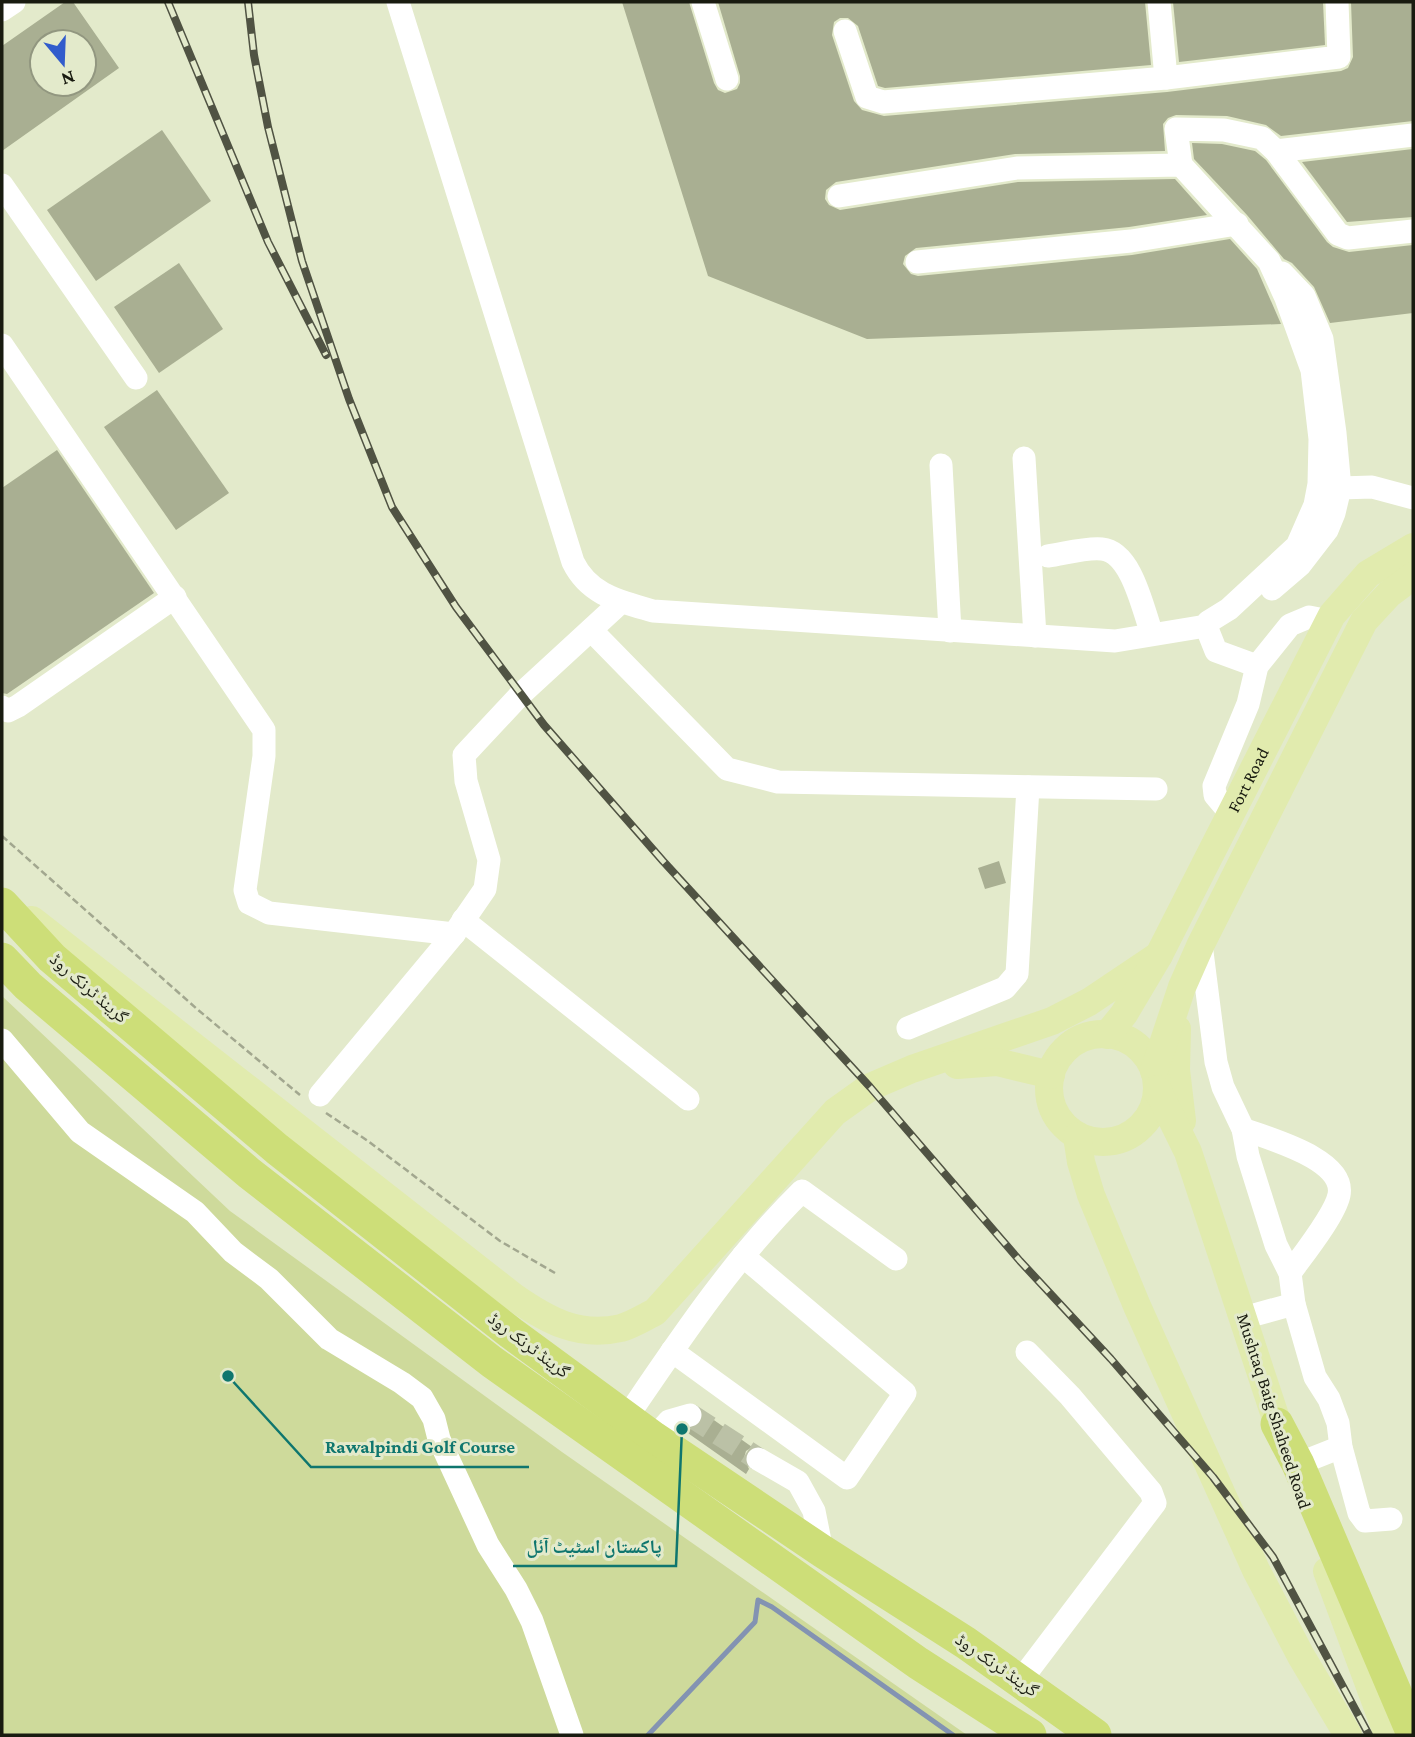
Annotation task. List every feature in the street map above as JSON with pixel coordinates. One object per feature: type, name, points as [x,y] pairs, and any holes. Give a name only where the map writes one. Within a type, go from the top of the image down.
[{"type":"highway","name":"گرینڈ ٹرنک روڈ","points":[[2,904],[52,958],[277,1149],[511,1333],[654,1438],[1021,1680],[1095,1735]]},
{"type":"highway","name":"گرینڈ ٹرنک روڈ","points":[[2,959],[29,986],[249,1173],[492,1362],[918,1663],[1031,1735]]},
{"type":"highway","points":[[1278,1424],[1298,1464],[1413,1734]]},
{"type":"highway","points":[[892,1643],[912,1609]]},
{"type":"highway","points":[[918,1663],[992,1735]]},
{"type":"main road","name":"Fort Road","points":[[1107,1035],[1124,1014],[1159,955],[1332,615],[1368,574],[1413,547]]},
{"type":"main road","name":"Fort Road","points":[[1156,1080],[1182,987],[1201,944],[1364,621],[1389,594],[1413,576]]},
{"type":"main road","points":[[2,897],[514,1297],[547,1320],[587,1331],[622,1328],[655,1312],[835,1112],[870,1087],[912,1069],[1052,1021],[1111,988],[1159,955]]},
{"type":"main road","points":[[1182,987],[1177,1028],[1177,1070],[1180,1111],[1188,1152]]},
{"type":"main road","points":[[1092,1035],[1122,1038],[1136,1046],[1147,1057],[1156,1080],[1154,1107],[1145,1123],[1130,1135],[1113,1142],[1095,1142],[1077,1136],[1057,1117],[1051,1103],[1051,1075],[1056,1061],[1066,1049],[1078,1041],[1092,1035]]},
{"type":"main road","points":[[912,1069],[997,1062],[1051,1075]]},
{"type":"main road","name":"Mushtaq Baig Shaheed Road","points":[[1156,1080],[1188,1152],[1321,1555],[1388,1735]]},
{"type":"main road","points":[[1077,1136],[1081,1162],[1091,1195],[1213,1477],[1256,1570],[1301,1656],[1348,1735]]},
{"type":"street","points":[[2,10],[14,2]]},
{"type":"street","points":[[398,2],[573,562],[584,580],[595,591],[653,611],[950,631],[1115,641],[1152,634],[1208,632]]},
{"type":"street","points":[[703,2],[727,79]]},
{"type":"street","points":[[1159,2],[1166,78]]},
{"type":"street","points":[[845,31],[867,97],[883,102],[1166,78],[1339,57],[1336,2]]},
{"type":"street","points":[[1330,486],[1320,439],[1312,370],[1286,298],[1269,261],[1181,165],[1177,129],[1224,130],[1262,138],[1276,151],[1338,234],[1348,237],[1413,231]]},
{"type":"street","points":[[1276,151],[1413,135]]},
{"type":"street","points":[[839,196],[1017,168],[1181,165]]},
{"type":"street","points":[[2,185],[136,378]]},
{"type":"street","points":[[917,262],[1131,241],[1237,225]]},
{"type":"street","points":[[2,345],[264,730],[264,756],[245,890],[248,903],[253,908],[269,913],[459,927],[688,1099]]},
{"type":"street","points":[[1024,458],[1035,636]]},
{"type":"street","points":[[941,465],[950,631]]},
{"type":"street","points":[[1330,486],[1372,487],[1413,498]]},
{"type":"street","points":[[1257,666],[1216,651],[1208,632],[1208,622],[1229,609],[1297,546],[1315,505],[1330,486]]},
{"type":"street","points":[[1048,556],[1102,549],[1118,554],[1127,565],[1152,634]]},
{"type":"street","points":[[2,707],[8,710],[18,706],[174,597]]},
{"type":"street","points":[[315,1101],[459,927],[485,889],[489,860],[466,781],[464,755],[521,694],[621,602]]},
{"type":"street","points":[[1231,814],[1215,796],[1214,786],[1248,704],[1257,666],[1290,625],[1309,617],[1329,621]]},
{"type":"street","points":[[591,630],[727,769],[778,782],[1156,789]]},
{"type":"street","points":[[908,1028],[1005,988],[1017,974],[1028,787]]},
{"type":"street","points":[[1201,944],[1216,1062],[1226,1096],[1243,1129],[1248,1156],[1276,1245],[1290,1273],[1294,1304],[1315,1377],[1329,1399],[1338,1423],[1341,1447],[1359,1513],[1365,1521],[1391,1520]]},
{"type":"street","points":[[2,1040],[80,1132],[195,1213],[233,1252],[269,1279],[329,1339],[422,1398],[434,1419],[439,1440],[488,1545],[532,1620],[572,1735]]},
{"type":"street","points":[[1243,1129],[1325,1164],[1338,1179],[1340,1189],[1336,1204],[1290,1273]]},
{"type":"street","points":[[626,1417],[743,1256],[802,1191],[896,1259]]},
{"type":"street","points":[[672,1351],[847,1478],[905,1393],[743,1256]]},
{"type":"street","points":[[1242,1318],[1294,1304]]},
{"type":"street","points":[[1021,1680],[1156,1503],[1151,1492],[1070,1396],[1027,1352]]},
{"type":"street","points":[[654,1438],[669,1422],[690,1415]]},
{"type":"street","points":[[1298,1464],[1341,1447]]},
{"type":"street","points":[[758,1459],[797,1482],[814,1511],[822,1551]]},
{"type":"street","points":[[1325,1526],[1359,1513]]},
{"type":"path","points":[[2,836],[197,1009],[500,1241],[555,1273]]},
{"type":"green space","points":[[2,996],[230,1211],[562,1452],[967,1735],[2,1735]]},
{"type":"building","points":[[65,2],[73,2],[91,28],[28,28],[28,98],[77,98],[2,151],[2,46]]},
{"type":"building","points":[[622,2],[689,2],[714,83],[718,90],[725,93],[737,89],[740,76],[718,2],[1145,2],[1151,65],[885,88],[878,86],[858,26],[848,18],[840,18],[834,22],[832,35],[854,101],[862,110],[884,116],[1167,92],[1341,71],[1348,68],[1353,57],[1351,2],[1413,2],[1413,121],[1281,136],[1266,125],[1227,116],[1176,115],[1163,124],[1165,151],[1015,154],[836,182],[826,190],[825,199],[829,205],[840,210],[1018,182],[1175,179],[1207,215],[1129,227],[916,248],[905,256],[903,264],[911,274],[918,276],[1132,255],[1230,239],[1257,269],[1281,324],[867,339],[708,276]]},
{"type":"building","points":[[1173,2],[1323,2],[1325,45],[1179,62]]},
{"type":"building","points":[[98,38],[119,68],[98,83]]},
{"type":"building","points":[[162,130],[211,201],[96,281],[47,210]]},
{"type":"building","points":[[1192,143],[1222,144],[1255,151],[1266,160],[1333,247],[1349,252],[1413,245],[1413,313],[1330,323],[1314,287],[1292,263],[1284,259],[1194,159]]},
{"type":"building","points":[[1413,149],[1413,217],[1347,222],[1302,162]]},
{"type":"building","points":[[179,263],[223,329],[159,373],[114,307]]},
{"type":"building","points":[[157,390],[229,493],[176,530],[104,427]]},
{"type":"building","points":[[57,450],[154,593],[7,694],[2,693],[2,488]]},
{"type":"building","points":[[999,861],[1006,883],[985,889],[978,868]]},
{"type":"building","points":[[704,1413],[752,1447],[746,1451],[744,1458],[749,1469],[746,1474],[685,1431],[700,1425]]},
{"type":"waterway","points":[[648,1735],[755,1622],[758,1600],[772,1607],[953,1735]]},
{"type":"tunnel","points":[[690,1415],[758,1459]]},
{"type":"railway","points":[[168,2],[268,242],[326,355]]},
{"type":"railway","points":[[248,2],[254,55],[268,127],[302,261],[349,399],[392,507],[456,607],[544,725],[663,861],[870,1087],[1020,1261],[1111,1359],[1213,1477],[1273,1557],[1369,1735]]},
{"type":"place","name":"Rawalpindi Golf Course","points":[[228,1376]]},
{"type":"place","name":"پاکستان اسٹیٹ آئل","points":[[682,1429]]}]
